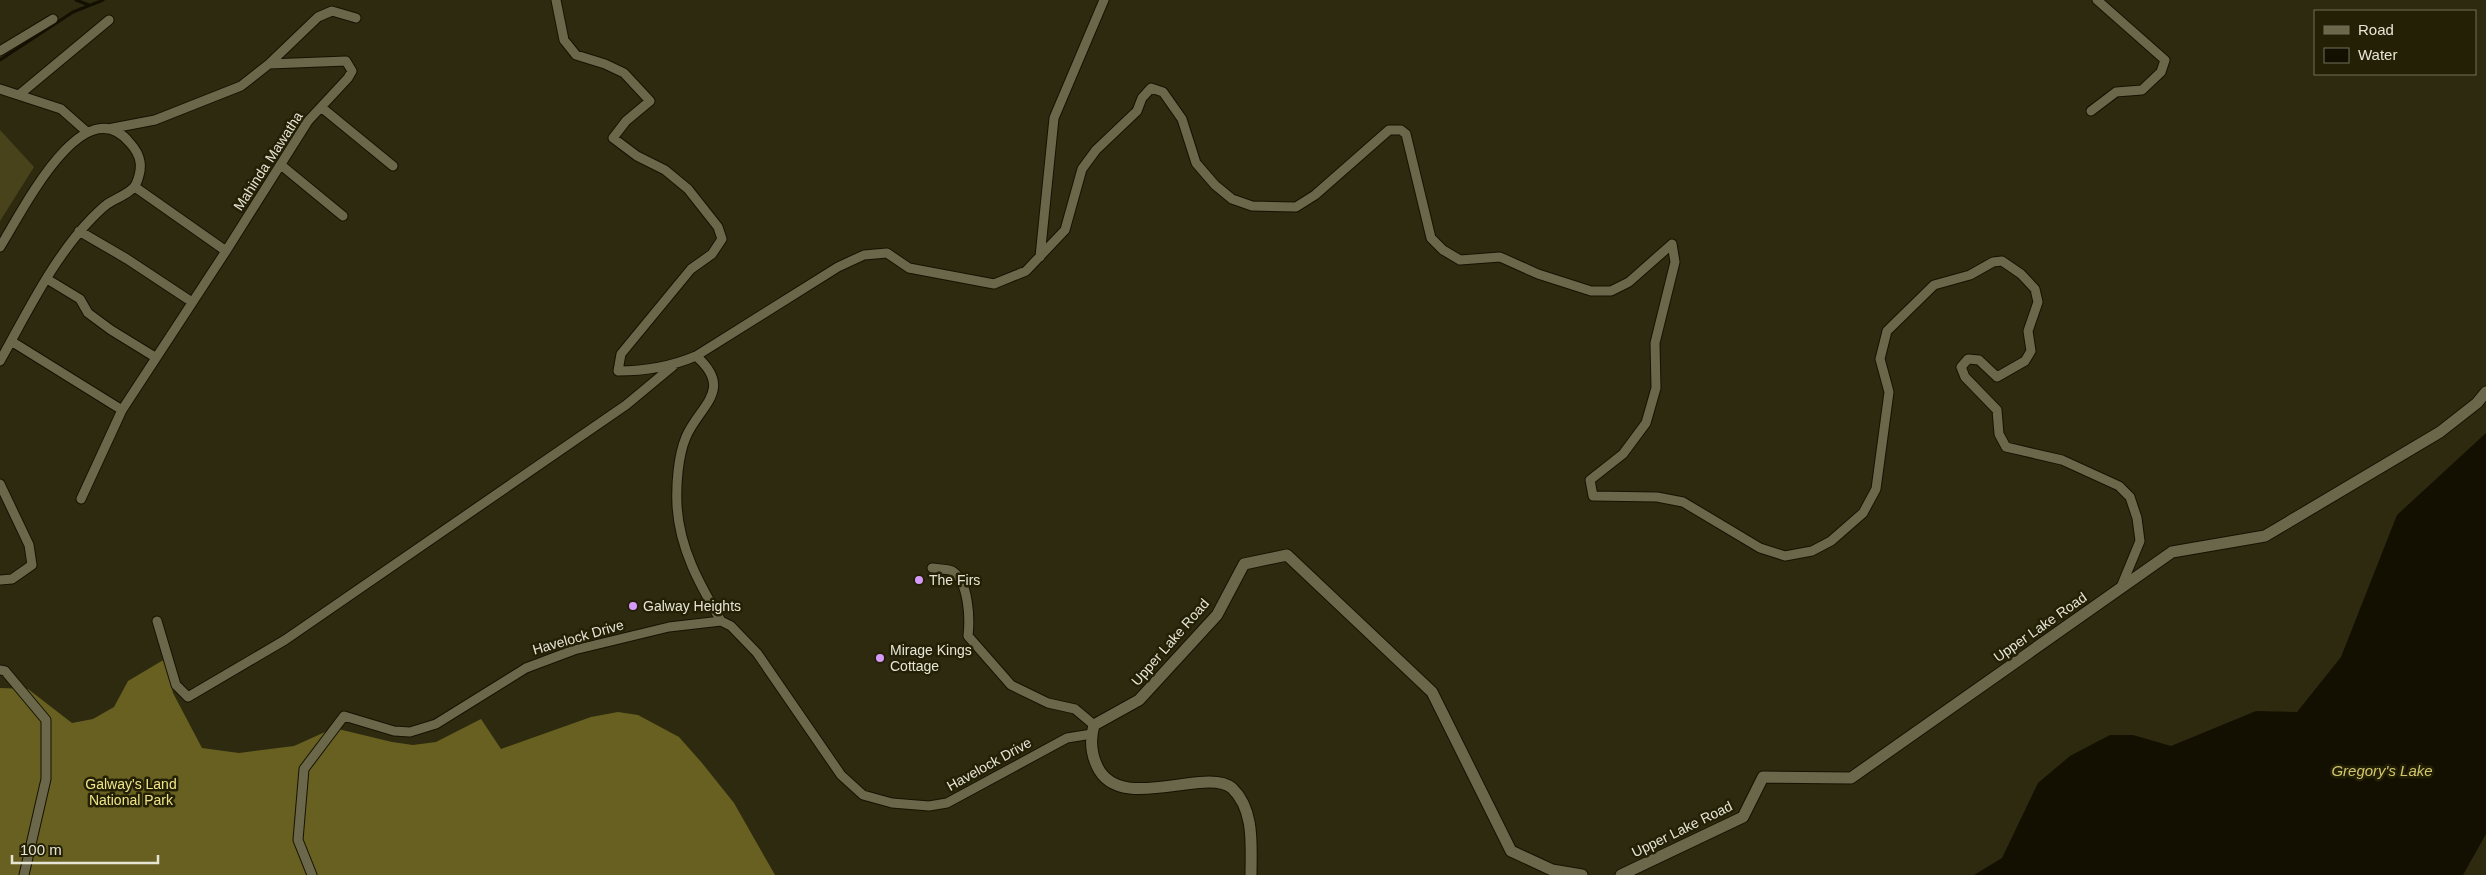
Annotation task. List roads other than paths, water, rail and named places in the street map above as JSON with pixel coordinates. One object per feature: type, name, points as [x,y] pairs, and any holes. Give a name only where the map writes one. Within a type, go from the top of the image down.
[{"type":"street","points":[[556,0],[564,40],[576,55],[605,64],[624,73],[650,101],[626,121],[614,138],[637,156],[665,170],[688,189],[718,228],[722,239],[712,254],[692,270],[621,354],[618,372],[648,371],[676,364],[696,356],[838,267],[864,255],[887,253],[908,268],[994,284],[1026,271],[1065,230],[1082,170],[1096,150],[1137,111],[1142,98],[1152,88],[1163,92],[1182,119],[1196,163],[1215,185],[1232,199],[1252,206],[1296,207],[1315,195],[1390,130],[1401,130],[1406,134],[1431,238],[1443,250],[1460,260],[1500,257],[1538,274],[1591,291],[1611,291],[1629,282],[1672,244],[1675,262],[1654,343],[1656,388],[1646,423],[1623,454],[1590,480],[1593,496],[1658,497],[1683,502],[1760,548],[1785,556],[1812,551],[1831,541],[1863,513],[1876,489],[1889,392],[1880,359],[1887,331],[1934,286],[1970,275],[1993,262],[2002,261],[2021,274],[2035,289],[2038,302],[2028,331],[2031,351],[2025,361],[1997,377],[1979,360],[1968,358],[1961,367],[1965,377],[1997,410],[1999,434],[2006,447],[2062,460],[2119,486],[2130,497],[2137,518],[2140,541],[2121,588]]},
{"type":"street","points":[[1040,257],[1054,118],[1104,0]]},
{"type":"street","points":[[2091,111],[2116,92],[2142,90],[2161,72],[2165,60],[2097,0]]},
{"type":"street","points":[[0,246],[45,172],[63,150],[87,132],[156,120],[241,86],[269,64],[318,17],[332,11],[356,18]]},
{"type":"street","points":[[0,52],[53,18]]},
{"type":"street","points":[[20,94],[110,20]]},
{"type":"street","name":"Mahinda Mawatha","points":[[81,499],[122,410],[226,252],[308,121],[348,78],[352,71],[346,61],[269,64]]},
{"type":"street","points":[[0,89],[61,109],[87,132]]},
{"type":"street","points":[[321,107],[393,166]]},
{"type":"street","points":[[0,361],[47,279],[80,231],[104,206],[135,187],[141,171],[139,153],[126,137],[108,128]]},
{"type":"street","points":[[281,165],[343,216]]},
{"type":"street","points":[[135,187],[226,252]]},
{"type":"street","points":[[80,231],[192,302]]},
{"type":"street","points":[[47,279],[80,299],[88,313],[111,330],[156,357]]},
{"type":"street","points":[[11,341],[122,410]]},
{"type":"street","points":[[696,356],[703,362],[714,380],[713,396],[686,437],[679,470],[677,505],[683,542],[695,574],[721,621]]},
{"type":"street","points":[[157,621],[176,685],[188,697],[285,640],[626,405],[676,364]]},
{"type":"street","name":"Upper Lake Road","points":[[1621,875],[1743,818],[1763,777],[1851,778],[2172,552],[2265,536],[2440,432],[2477,403],[2486,392]]},
{"type":"street","points":[[0,484],[29,545],[32,565],[12,579],[0,580]]},
{"type":"street","name":"Upper Lake Road","points":[[1093,729],[1139,700],[1218,615],[1244,564],[1287,556],[1432,692],[1511,851],[1552,870],[1582,875]]},
{"type":"street","points":[[932,568],[952,571],[961,582],[970,612],[968,636],[1011,685],[1048,702],[1075,709],[1093,729],[1092,756],[1100,773],[1117,785],[1155,789],[1215,781],[1231,788],[1246,808],[1251,834],[1251,875]]},
{"type":"street","name":"Havelock Drive","points":[[312,875],[298,840],[304,769],[344,716],[394,731],[410,732],[436,724],[526,668],[566,653],[669,627],[721,621],[731,626],[757,653],[841,775],[862,796],[892,803],[929,806],[947,803],[1067,738],[1093,729]]},
{"type":"street","points":[[0,670],[5,671],[46,720],[46,779],[24,875]]},
{"type":"water","name":"Gregory's Lake","points":[[2486,433],[2486,834],[2463,875],[1974,875],[2002,858],[2038,783],[2070,756],[2110,735],[2133,735],[2171,746],[2256,711],[2297,712],[2341,657],[2397,515]]},
{"type":"waterway","points":[[76,0],[89,5]]},
{"type":"waterway","points":[[0,60],[73,12],[103,0]]},
{"type":"place","name":"The Firs","points":[[919,580]]},
{"type":"place","name":"Galway Heights","points":[[633,606]]},
{"type":"place","name":"Mirage Kings Cottage","points":[[880,658]]},
{"type":"park label","name":"Galway's Land National Park","points":[[131,792]]}]
